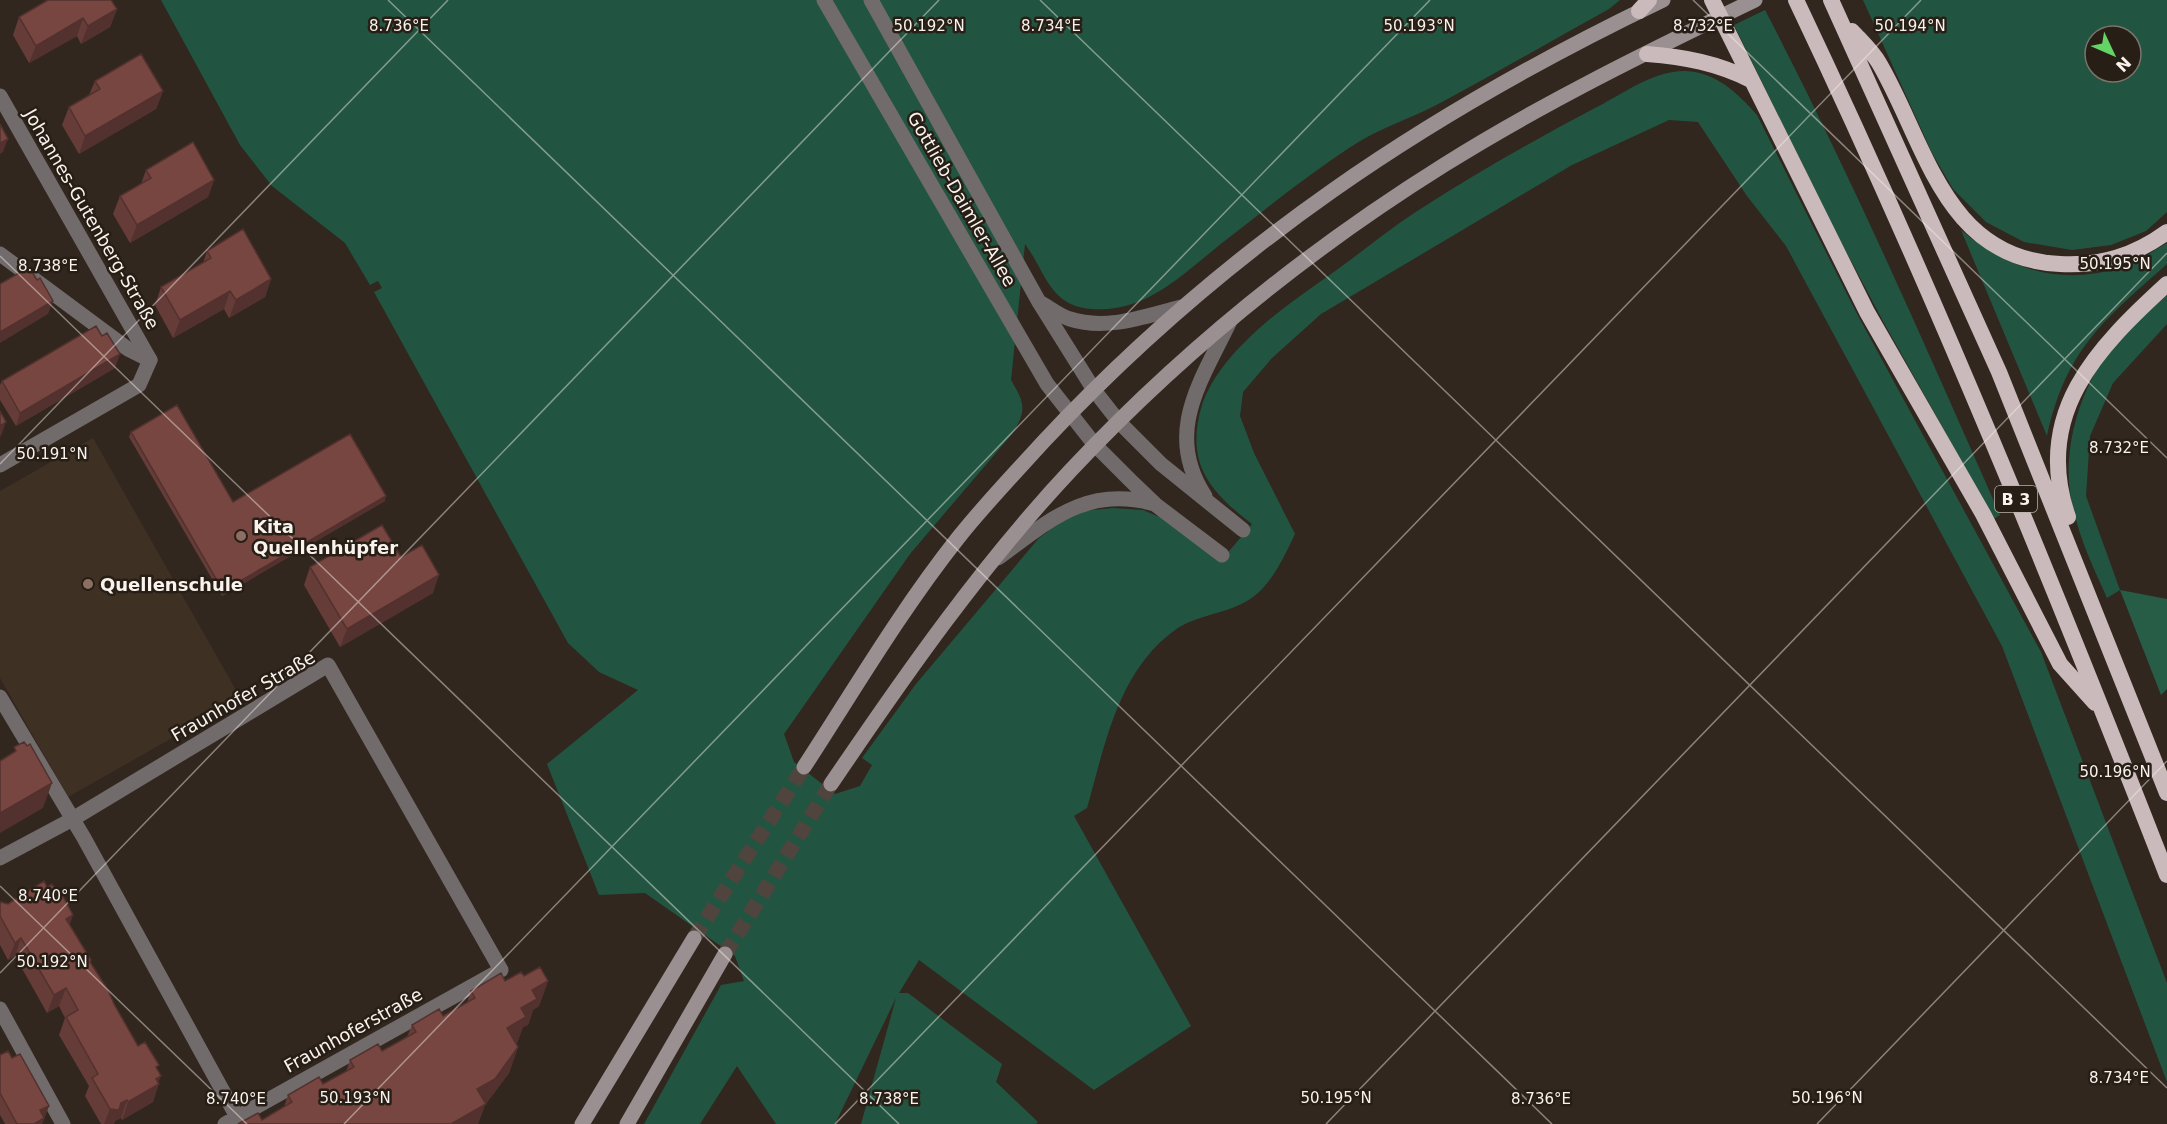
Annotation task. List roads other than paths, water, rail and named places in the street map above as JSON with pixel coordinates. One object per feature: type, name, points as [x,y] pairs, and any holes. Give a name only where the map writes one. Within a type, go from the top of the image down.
[{"type":"highway","points":[[1712,0],[1867,312],[1983,514],[2060,664],[2104,713]]},
{"type":"highway","name":"B 3","points":[[1831,0],[1999,372],[2167,793]]},
{"type":"highway","name":"B 3","points":[[1798,6],[1926,286],[2104,713],[2167,875]]},
{"type":"highway","points":[[1840,17],[1878,61],[1947,200],[1981,235],[2008,252],[2038,261],[2085,265],[2121,258],[2167,232]]},
{"type":"highway","points":[[1647,54],[1693,58],[1727,68],[1751,80]]},
{"type":"highway","points":[[2089,599],[2088,574],[2060,493],[2060,437],[2067,409],[2091,362],[2110,338],[2167,284]]},
{"type":"main road","points":[[804,767],[907,608],[958,538],[1007,481],[1070,414],[1181,307],[1276,230],[1399,143],[1497,86],[1644,6],[1663,0]]},
{"type":"main road","points":[[831,784],[903,678],[991,563],[1095,445],[1230,321],[1316,252],[1442,166],[1555,100],[1755,0]]},
{"type":"main road","points":[[582,1124],[694,938]]},
{"type":"main road","points":[[627,1124],[725,954]]},
{"type":"street","name":"Gottlieb-Daimler-Allee","points":[[824,0],[1038,368],[1070,414],[1095,445],[1156,505],[1222,555]]},
{"type":"street","name":"Gottlieb-Daimler-Allee","points":[[871,0],[1040,302],[1094,390],[1119,422],[1161,464],[1243,530]]},
{"type":"street","name":"Johannes-Gutenberg-Straße","points":[[0,96],[150,360]]},
{"type":"street","name":"Johannes-Gutenberg-Straße","points":[[0,254],[128,349],[150,360]]},
{"type":"street","points":[[1040,302],[1069,319],[1098,325],[1181,307]]},
{"type":"street","points":[[1212,506],[1194,479],[1189,461],[1185,425],[1198,388],[1230,321]]},
{"type":"street","points":[[0,465],[139,385],[150,360]]},
{"type":"street","points":[[991,563],[1055,517],[1087,502],[1117,498],[1156,505]]},
{"type":"street","name":"Fraunhofer Straße","points":[[0,858],[71,820],[327,665],[501,970]]},
{"type":"street","points":[[0,696],[71,820],[84,838],[231,1121]]},
{"type":"street","name":"Fraunhoferstraße","points":[[231,1121],[501,970]]},
{"type":"street","points":[[0,1009],[63,1124]]},
{"type":"tunnel","points":[[694,938],[804,767]]},
{"type":"tunnel","points":[[725,954],[831,784]]},
{"type":"place","name":"Kita Quellenhüpfer","points":[[241,536]]},
{"type":"place","name":"Quellenschule","points":[[88,584]]}]
